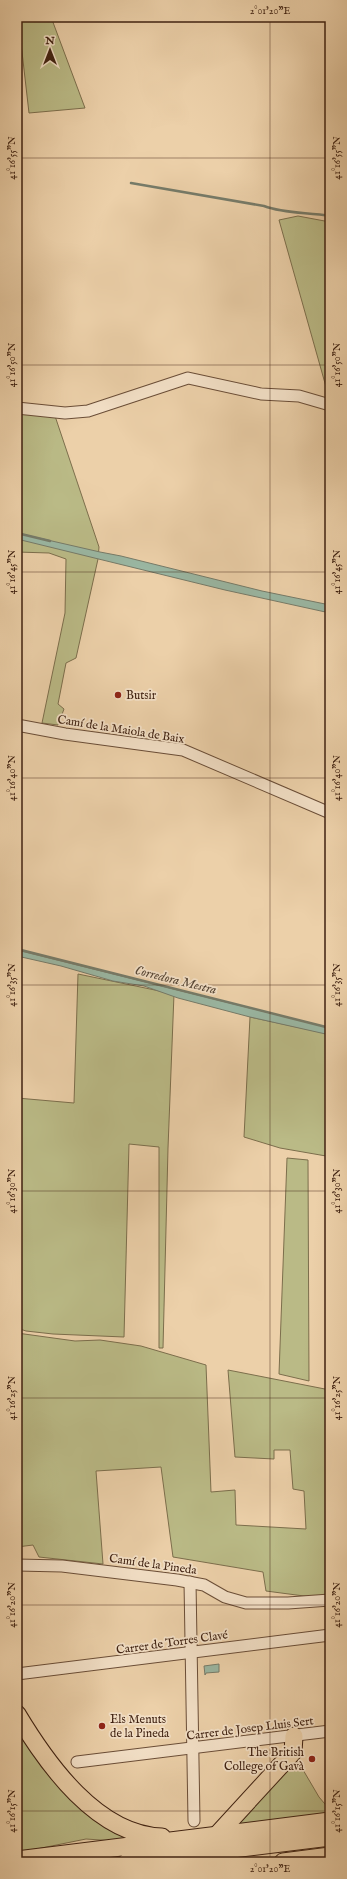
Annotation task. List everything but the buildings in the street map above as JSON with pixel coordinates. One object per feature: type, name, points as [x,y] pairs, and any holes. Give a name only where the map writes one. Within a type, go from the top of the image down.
[{"type":"highway","points":[[17,1714],[42,1752],[63,1778],[87,1803],[111,1822],[142,1835],[196,1839]]},
{"type":"highway","points":[[216,1836],[293,1752],[294,1736]]},
{"type":"highway","points":[[17,1860],[196,1839],[330,1821]]},
{"type":"highway","points":[[127,1862],[330,1837]]},
{"type":"highway","points":[[283,1862],[330,1856]]},
{"type":"street","points":[[17,408],[65,413],[88,411],[188,378],[261,394],[299,396],[330,405]]},
{"type":"street","name":"Camí de la Maiola de Baix","points":[[17,724],[65,734],[183,750],[330,813]]},
{"type":"street","name":"Camí de la Pineda","points":[[17,1565],[62,1566],[204,1584],[225,1597],[246,1602],[288,1603],[330,1600]]},
{"type":"street","points":[[190,1582],[194,1821]]},
{"type":"street","name":"Carrer de Torres Clavé","points":[[17,1674],[330,1635]]},
{"type":"street","name":"Carrer de Josep Lluis Sert","points":[[77,1762],[330,1732]]},
{"type":"green space","points":[[18,17],[51,17],[85,108],[29,113]]},
{"type":"green space","points":[[298,216],[330,222],[330,401],[279,220]]},
{"type":"green space","points":[[17,410],[55,416],[99,547],[98,559],[76,658],[66,663],[58,704],[64,709],[58,725],[42,723],[65,613],[66,559],[49,553],[17,552]]},
{"type":"green space","points":[[78,974],[174,994],[168,1148],[163,1348],[159,1348],[159,1147],[129,1144],[124,1337],[53,1334],[26,1331],[17,1328],[17,1098],[74,1103]]},
{"type":"green space","points":[[250,1017],[329,1034],[326,1156],[280,1148],[244,1137]]},
{"type":"green space","points":[[287,1158],[308,1160],[309,1381],[279,1374]]},
{"type":"green space","points":[[17,1333],[75,1341],[100,1340],[141,1346],[206,1365],[211,1492],[235,1490],[236,1525],[306,1529],[304,1491],[293,1489],[290,1450],[274,1450],[274,1459],[235,1457],[228,1370],[330,1390],[330,1597],[304,1596],[266,1591],[263,1572],[173,1557],[161,1467],[96,1471],[103,1564],[39,1557],[33,1545],[17,1547]]},
{"type":"green space","points":[[17,1724],[133,1839],[115,1841],[86,1839],[17,1853]]},
{"type":"green space","points":[[293,1760],[299,1763],[319,1797],[330,1810],[330,1815],[238,1826],[236,1822]]},
{"type":"shaded area","points":[[17,533],[121,556],[262,591],[330,605],[330,613],[225,590],[17,539]]},
{"type":"shaded area","points":[[17,950],[330,1028],[330,1035],[250,1017],[178,998],[144,986],[113,981],[61,966],[17,956]]},
{"type":"shaded area","points":[[219,1664],[219,1672],[206,1673],[205,1675],[204,1666]]},
{"type":"waterway","points":[[131,183],[264,206],[288,212],[330,216]]},
{"type":"waterway","points":[[17,533],[50,541]]},
{"type":"waterway","name":"Corredora Mestra","points":[[17,949],[330,1028]]},
{"type":"place","name":"Butsir","points":[[118,695]]},
{"type":"place","name":"Els Menuts de la Pineda","points":[[102,1726]]},
{"type":"place","name":"The British College of Gavà","points":[[312,1759]]}]
